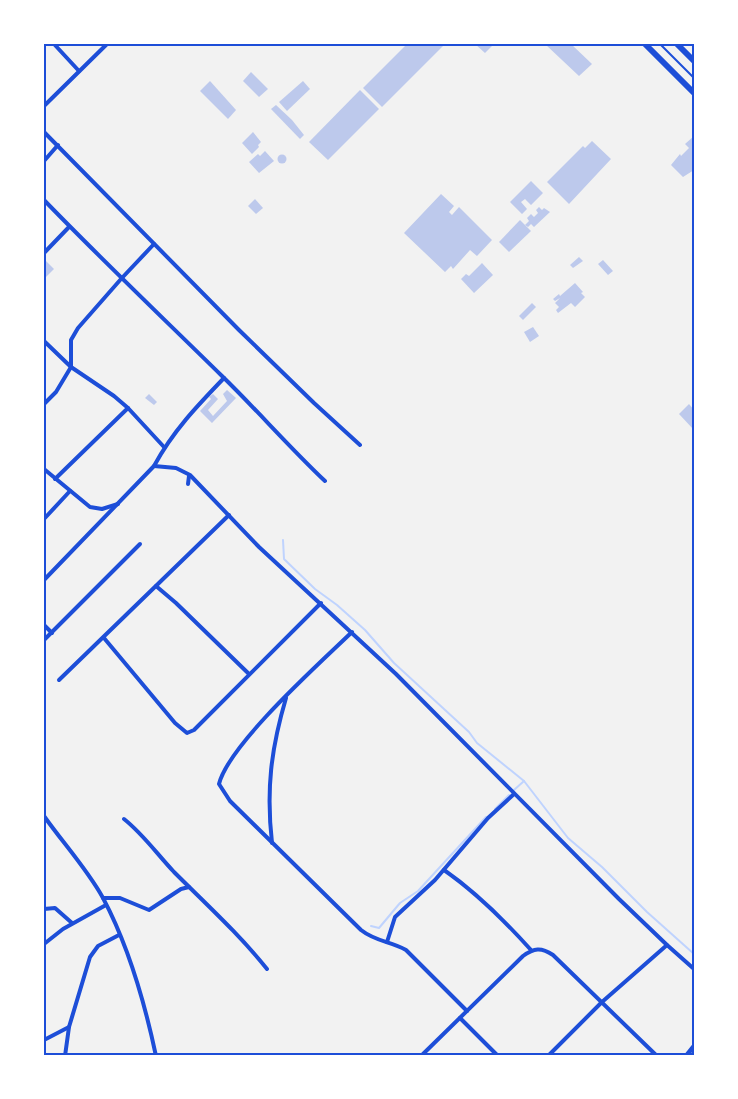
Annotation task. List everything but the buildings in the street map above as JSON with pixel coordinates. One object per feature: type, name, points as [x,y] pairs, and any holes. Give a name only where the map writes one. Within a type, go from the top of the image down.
[{"type":"highway","points":[[645,44],[694,93]]},
{"type":"highway","points":[[677,44],[694,61]]},
{"type":"street","points":[[54,44],[79,71]]},
{"type":"street","points":[[44,106],[107,44]]},
{"type":"street","points":[[44,132],[314,403],[360,445]]},
{"type":"street","points":[[44,161],[58,146]]},
{"type":"street","points":[[44,200],[121,279],[224,378],[324,481]]},
{"type":"street","points":[[44,253],[69,227]]},
{"type":"street","points":[[44,404],[56,392],[71,367],[71,340],[78,328],[154,244]]},
{"type":"street","points":[[44,341],[71,367],[128,408],[164,447]]},
{"type":"street","points":[[44,580],[154,466],[164,447],[188,414],[224,378]]},
{"type":"street","points":[[55,479],[128,408]]},
{"type":"street","points":[[154,466],[176,468],[190,475],[259,547],[404,681],[514,795],[694,969]]},
{"type":"street","points":[[44,469],[90,507],[102,509],[119,503]]},
{"type":"street","points":[[188,484],[190,475]]},
{"type":"street","points":[[44,519],[70,491]]},
{"type":"street","points":[[59,680],[229,515]]},
{"type":"street","points":[[44,640],[140,544]]},
{"type":"street","points":[[156,586],[249,674]]},
{"type":"street","points":[[104,638],[171,718],[187,733],[194,730],[321,603]]},
{"type":"street","points":[[44,625],[52,633]]},
{"type":"street","points":[[352,632],[245,741],[219,784],[230,801],[361,930],[372,938],[396,944],[406,950],[467,1011]]},
{"type":"street","points":[[272,843],[269,816],[270,774],[273,749],[287,697]]},
{"type":"street","points":[[387,942],[395,917],[444,870],[488,819],[514,795]]},
{"type":"street","points":[[44,816],[103,898],[142,998],[156,1056]]},
{"type":"street","points":[[124,819],[248,945],[267,969]]},
{"type":"street","points":[[444,870],[472,890],[531,950]]},
{"type":"street","points":[[103,898],[120,898],[148,910],[181,889],[189,887]]},
{"type":"street","points":[[44,944],[72,923],[106,905]]},
{"type":"street","points":[[44,909],[55,908],[72,923]]},
{"type":"street","points":[[65,1056],[69,1027],[90,957],[98,946],[119,935]]},
{"type":"street","points":[[548,1056],[602,1002],[667,945]]},
{"type":"street","points":[[421,1056],[531,950],[539,948],[553,955],[657,1056]]},
{"type":"street","points":[[460,1018],[498,1056]]},
{"type":"street","points":[[44,1040],[69,1027]]},
{"type":"street","points":[[686,1056],[694,1046]]},
{"type":"lane","points":[[660,44],[694,78]]},
{"type":"waterway","points":[[283,540],[284,559],[315,589],[365,630],[394,663],[469,732],[477,743],[524,781],[568,838],[694,954]]},
{"type":"waterway","points":[[514,790],[524,781]]},
{"type":"waterway","points":[[495,809],[509,795]]},
{"type":"waterway","points":[[371,926],[379,928],[400,903],[418,891],[486,817]]}]
